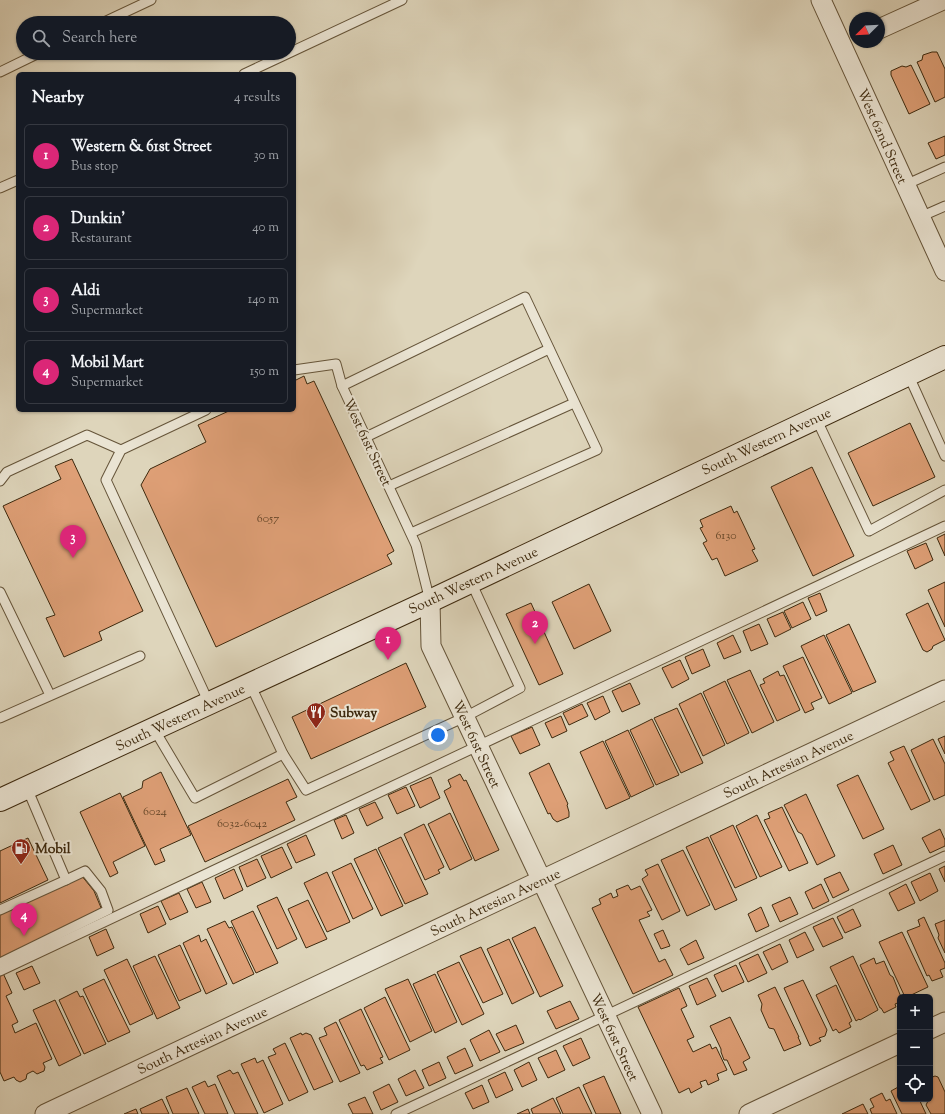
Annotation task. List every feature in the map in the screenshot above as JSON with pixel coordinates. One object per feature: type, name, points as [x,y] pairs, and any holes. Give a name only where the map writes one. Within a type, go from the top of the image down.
[{"type":"main road","name":"South Western Avenue","points":[[0,800],[471,582],[945,356]]},
{"type":"street","name":"West 62nd Street","points":[[821,0],[849,44]]},
{"type":"street","points":[[885,26],[943,0]]},
{"type":"street","name":"West 62nd Street","points":[[851,48],[906,185],[945,271]]},
{"type":"street","name":"West 61st Street","points":[[430,601],[431,646],[652,1114]]},
{"type":"street","name":"South Artesian Avenue","points":[[45,1114],[945,690]]},
{"type":"street","points":[[933,1028],[945,1022]]},
{"type":"street","points":[[749,1114],[897,1044]]},
{"type":"lane","points":[[117,16],[151,0]]},
{"type":"lane","points":[[296,50],[402,0]]},
{"type":"lane","points":[[0,72],[25,60]]},
{"type":"lane","points":[[248,72],[274,60]]},
{"type":"lane","points":[[906,185],[945,167]]},
{"type":"lane","points":[[0,188],[16,181]]},
{"type":"lane","points":[[920,217],[945,206]]},
{"type":"lane","points":[[342,386],[524,296],[597,450],[411,533]]},
{"type":"lane","points":[[366,437],[549,349]]},
{"type":"lane","name":"West 61st Street","points":[[296,370],[336,364],[342,386],[416,544],[430,601]]},
{"type":"lane","points":[[908,374],[945,456]]},
{"type":"lane","points":[[389,486],[574,403]]},
{"type":"lane","points":[[202,412],[121,450],[106,480],[209,703]]},
{"type":"lane","points":[[816,418],[869,531],[945,490]]},
{"type":"lane","points":[[0,481],[7,472],[87,435],[121,450]]},
{"type":"lane","points":[[0,971],[945,526]]},
{"type":"lane","points":[[250,684],[283,754],[306,790],[465,717],[520,688],[471,582]]},
{"type":"lane","points":[[0,592],[50,695]]},
{"type":"lane","points":[[0,718],[140,656]]},
{"type":"lane","points":[[154,729],[195,798],[283,754]]},
{"type":"lane","points":[[27,788],[66,880]]},
{"type":"lane","points":[[396,1114],[945,856]]},
{"type":"lane","points":[[0,910],[85,871],[101,891],[108,910],[0,963]]},
{"type":"building","points":[[937,52],[945,69],[945,97],[935,102],[917,62],[922,60],[923,55]]},
{"type":"building","points":[[911,65],[930,104],[909,114],[891,75],[891,71],[902,66],[906,67]]},
{"type":"building","points":[[945,136],[945,155],[936,159],[928,143]]},
{"type":"building","points":[[304,376],[307,384],[314,381],[394,551],[387,555],[392,564],[216,647],[141,485],[150,469],[206,442],[198,425],[227,412],[296,412],[296,380]]},
{"type":"building","points":[[910,423],[935,477],[873,506],[848,453]]},
{"type":"building","points":[[72,459],[143,611],[99,632],[102,640],[64,657],[46,618],[55,615],[3,506],[61,479],[55,466]]},
{"type":"building","points":[[812,467],[854,556],[813,576],[771,487]]},
{"type":"building","points":[[731,506],[734,513],[737,511],[755,549],[752,550],[758,561],[725,576],[717,558],[712,560],[703,543],[707,541],[700,528],[703,527],[700,520]]},
{"type":"building","points":[[945,534],[945,556],[937,538]]},
{"type":"building","points":[[926,543],[933,560],[915,569],[907,551]]},
{"type":"building","points":[[945,582],[945,627],[928,590]]},
{"type":"building","points":[[589,584],[611,631],[574,649],[552,602]]},
{"type":"building","points":[[820,593],[827,611],[816,616],[808,598]]},
{"type":"building","points":[[803,602],[811,619],[792,628],[784,611]]},
{"type":"building","points":[[531,603],[563,674],[539,685],[506,614]]},
{"type":"building","points":[[928,603],[945,640],[933,646],[932,649],[927,652],[923,650],[906,614]]},
{"type":"building","points":[[783,612],[791,629],[775,637],[767,619]]},
{"type":"building","points":[[759,624],[768,644],[751,651],[743,631]]},
{"type":"building","points":[[849,624],[876,682],[853,692],[826,635]]},
{"type":"building","points":[[733,635],[741,652],[724,659],[717,643]]},
{"type":"building","points":[[824,635],[852,693],[829,704],[801,646]]},
{"type":"building","points":[[703,649],[710,666],[692,674],[685,657]]},
{"type":"building","points":[[803,657],[822,698],[811,703],[814,709],[805,713],[783,666]]},
{"type":"building","points":[[680,660],[689,679],[672,688],[662,668]]},
{"type":"building","points":[[406,663],[426,707],[311,759],[292,717]]},
{"type":"building","points":[[750,670],[774,722],[752,733],[727,680]]},
{"type":"building","points":[[778,671],[780,676],[784,675],[800,710],[777,721],[760,685],[765,683],[763,679]]},
{"type":"building","points":[[725,681],[749,733],[727,744],[703,692]]},
{"type":"building","points":[[630,683],[640,704],[622,712],[612,691]]},
{"type":"building","points":[[701,693],[725,745],[703,756],[679,704]]},
{"type":"building","points":[[603,696],[610,712],[595,720],[587,703]]},
{"type":"building","points":[[582,704],[588,716],[569,725],[563,713]]},
{"type":"building","points":[[677,708],[703,763],[681,773],[654,718]]},
{"type":"building","points":[[561,716],[567,731],[552,738],[545,723]]},
{"type":"building","points":[[652,719],[679,775],[656,785],[630,730]]},
{"type":"building","points":[[532,727],[540,745],[520,754],[511,736]]},
{"type":"building","points":[[628,730],[654,786],[631,797],[605,741]]},
{"type":"building","points":[[945,736],[945,754],[938,739]]},
{"type":"building","points":[[933,739],[945,764],[945,795],[934,800],[911,750]]},
{"type":"building","points":[[603,741],[630,798],[606,809],[580,752]]},
{"type":"building","points":[[904,746],[930,801],[911,810],[888,763],[894,760],[890,752]]},
{"type":"building","points":[[549,763],[568,804],[569,817],[557,822],[553,819],[550,813],[548,814],[529,773]]},
{"type":"building","points":[[161,772],[191,835],[160,849],[165,861],[155,865],[123,797],[142,788],[143,781]]},
{"type":"building","points":[[460,774],[464,781],[466,780],[499,850],[475,861],[444,791],[451,787],[448,780]]},
{"type":"building","points":[[858,775],[884,829],[863,839],[837,785]]},
{"type":"building","points":[[431,777],[440,798],[420,808],[410,786]]},
{"type":"building","points":[[288,779],[297,797],[286,802],[295,820],[205,862],[188,826]]},
{"type":"building","points":[[406,787],[415,806],[397,814],[388,795]]},
{"type":"building","points":[[120,793],[145,846],[113,862],[118,873],[110,877],[80,812]]},
{"type":"building","points":[[806,794],[835,856],[817,865],[802,834],[798,832],[784,805]]},
{"type":"building","points":[[375,802],[383,818],[367,826],[359,809]]},
{"type":"building","points":[[782,807],[808,863],[789,871],[764,820],[770,818],[768,813]]},
{"type":"building","points":[[450,813],[472,859],[450,870],[428,824]]},
{"type":"building","points":[[346,815],[354,833],[342,839],[334,820]]},
{"type":"building","points":[[757,815],[782,867],[760,877],[736,826]]},
{"type":"building","points":[[424,824],[444,867],[438,870],[440,873],[425,880],[404,834]]},
{"type":"building","points":[[733,825],[757,878],[735,888],[710,836]]},
{"type":"building","points":[[940,829],[945,840],[945,846],[930,853],[922,838]]},
{"type":"building","points":[[306,835],[315,855],[296,863],[287,844]]},
{"type":"building","points":[[401,837],[428,894],[405,904],[378,848]]},
{"type":"building","points":[[708,837],[737,900],[715,910],[686,847]]},
{"type":"building","name":"Mobil","points":[[28,838],[48,880],[0,903],[0,851]]},
{"type":"building","points":[[893,845],[902,865],[883,874],[874,854]]},
{"type":"building","points":[[282,847],[292,868],[271,878],[261,856]]},
{"type":"building","points":[[376,849],[403,906],[381,916],[354,859]]},
{"type":"building","points":[[683,850],[710,905],[687,916],[661,860]]},
{"type":"building","points":[[257,859],[266,878],[247,887],[239,867]]},
{"type":"building","points":[[351,863],[373,909],[353,919],[332,872]]},
{"type":"building","points":[[658,864],[680,911],[662,920],[642,879],[648,875],[645,870]]},
{"type":"building","points":[[945,866],[945,882],[939,869]]},
{"type":"building","points":[[234,869],[243,890],[224,899],[215,878]]},
{"type":"building","points":[[327,872],[350,922],[327,932],[304,883]]},
{"type":"building","points":[[840,872],[849,890],[833,898],[824,879]]},
{"type":"building","points":[[930,873],[938,891],[920,901],[911,882]]},
{"type":"building","points":[[81,875],[94,891],[102,910],[0,958],[0,913]]},
{"type":"building","points":[[202,882],[211,902],[196,908],[187,889]]},
{"type":"building","points":[[821,884],[829,901],[813,909],[805,892]]},
{"type":"building","points":[[906,884],[915,903],[898,911],[889,893]]},
{"type":"building","points":[[628,885],[631,890],[640,886],[652,910],[647,912],[650,916],[639,920],[659,962],[665,959],[673,975],[633,994],[592,908],[601,904],[599,899],[611,893],[613,898],[618,896],[616,890]]},
{"type":"building","points":[[179,893],[188,912],[170,920],[161,901]]},
{"type":"building","points":[[277,897],[297,939],[277,949],[257,906]]},
{"type":"building","points":[[790,897],[798,914],[780,922],[772,905]]},
{"type":"building","points":[[308,900],[327,939],[306,948],[288,909]]},
{"type":"building","points":[[158,906],[166,924],[148,933],[140,914]]},
{"type":"building","points":[[761,907],[769,926],[756,932],[748,914]]},
{"type":"building","points":[[853,909],[861,926],[845,933],[837,917]]},
{"type":"building","points":[[253,911],[278,963],[256,973],[231,921]]},
{"type":"building","points":[[924,917],[945,963],[945,968],[940,970],[943,977],[932,981],[929,975],[927,976],[907,931],[920,926],[918,920]]},
{"type":"building","points":[[833,918],[843,938],[823,947],[813,927]]},
{"type":"building","points":[[945,920],[945,953],[938,938],[939,935],[935,924]]},
{"type":"building","points":[[225,921],[229,928],[232,927],[254,974],[233,984],[207,929]]},
{"type":"building","points":[[535,927],[563,986],[540,997],[512,938]]},
{"type":"building","points":[[106,929],[114,948],[97,956],[89,937]]},
{"type":"building","points":[[663,930],[670,946],[661,949],[654,934]]},
{"type":"building","points":[[805,932],[814,950],[797,958],[789,940]]},
{"type":"building","points":[[902,932],[928,987],[913,994],[904,994],[879,942]]},
{"type":"building","points":[[199,935],[201,942],[206,939],[227,984],[206,994],[183,943]]},
{"type":"building","points":[[509,939],[534,993],[512,1004],[487,949]]},
{"type":"building","points":[[696,940],[704,958],[688,965],[680,949]]},
{"type":"building","points":[[780,944],[788,962],[772,970],[763,952]]},
{"type":"building","points":[[180,945],[201,991],[179,1001],[158,955]]},
{"type":"building","points":[[481,947],[503,994],[483,1003],[460,956]]},
{"type":"building","points":[[758,954],[767,973],[748,982],[739,963]]},
{"type":"building","points":[[155,956],[180,1008],[157,1019],[133,966]]},
{"type":"building","points":[[853,956],[878,1010],[856,1021],[830,967]]},
{"type":"building","points":[[874,958],[876,964],[884,961],[890,975],[893,977],[900,994],[897,994],[897,1003],[895,1004],[896,1007],[884,1013],[880,1008],[860,965]]},
{"type":"building","points":[[127,959],[153,1014],[130,1025],[104,970]]},
{"type":"building","points":[[459,962],[484,1014],[462,1025],[437,972]]},
{"type":"building","points":[[736,965],[744,982],[722,992],[714,975]]},
{"type":"building","points":[[32,966],[40,983],[24,990],[16,973]]},
{"type":"building","points":[[3,973],[12,993],[6,996],[18,1022],[12,1025],[15,1033],[36,1023],[52,1059],[43,1063],[45,1067],[44,1071],[37,1074],[33,1071],[27,1074],[26,1079],[20,1082],[14,1077],[4,1081],[0,1072],[0,975]]},
{"type":"building","points":[[435,974],[457,1022],[435,1033],[413,984]]},
{"type":"building","points":[[707,978],[716,996],[697,1005],[689,986]]},
{"type":"building","points":[[104,979],[130,1032],[108,1042],[83,989]]},
{"type":"building","points":[[408,979],[432,1031],[410,1042],[385,989]]},
{"type":"building","points":[[803,980],[827,1030],[825,1036],[819,1038],[821,1041],[810,1046],[784,988]]},
{"type":"building","points":[[836,985],[852,1021],[849,1023],[851,1027],[839,1033],[836,1029],[833,1031],[816,995]]},
{"type":"building","points":[[775,987],[801,1044],[784,1051],[774,1029],[769,1028],[761,1010],[762,1004],[758,995]]},
{"type":"building","points":[[679,988],[687,1006],[681,1009],[694,1037],[687,1040],[693,1052],[710,1044],[712,1049],[716,1047],[727,1070],[717,1074],[719,1080],[708,1085],[706,1080],[700,1082],[702,1087],[691,1093],[689,1088],[679,1093],[638,1007]]},
{"type":"building","points":[[77,991],[80,997],[83,996],[106,1044],[84,1054],[59,1000]]},
{"type":"building","points":[[385,997],[410,1050],[389,1060],[364,1008]]},
{"type":"building","points":[[55,1000],[81,1055],[59,1066],[33,1010]]},
{"type":"building","points":[[570,1001],[579,1019],[556,1029],[547,1011]]},
{"type":"building","points":[[361,1009],[383,1057],[380,1058],[383,1063],[367,1070],[364,1065],[361,1066],[339,1020]]},
{"type":"building","points":[[730,1017],[750,1058],[743,1062],[747,1070],[734,1075],[727,1060],[724,1060],[721,1049],[710,1026]]},
{"type":"building","points":[[336,1022],[360,1073],[340,1082],[319,1038],[327,1035],[324,1028]]},
{"type":"building","points":[[516,1025],[524,1043],[505,1051],[496,1034]]},
{"type":"building","points":[[489,1030],[500,1052],[480,1061],[470,1040]]},
{"type":"building","points":[[301,1033],[302,1035],[306,1033],[311,1035],[333,1082],[314,1090],[290,1038]]},
{"type":"building","points":[[581,1038],[590,1058],[573,1066],[563,1046]]},
{"type":"building","points":[[285,1043],[308,1092],[289,1101],[268,1057],[276,1054],[273,1049]]},
{"type":"building","points":[[465,1048],[473,1066],[455,1074],[447,1057]]},
{"type":"building","points":[[556,1050],[565,1070],[548,1078],[538,1058]]},
{"type":"building","points":[[255,1058],[257,1063],[263,1060],[283,1104],[264,1113],[241,1064]]},
{"type":"building","points":[[439,1062],[446,1078],[429,1086],[422,1070]]},
{"type":"building","points":[[529,1062],[537,1080],[522,1087],[514,1070]]},
{"type":"building","points":[[230,1070],[233,1074],[238,1072],[258,1114],[235,1114],[217,1076]]},
{"type":"building","points":[[415,1070],[424,1088],[406,1096],[398,1079]]},
{"type":"building","points":[[505,1072],[513,1090],[496,1098],[488,1080]]},
{"type":"building","points":[[604,1076],[621,1114],[596,1114],[583,1085]]},
{"type":"building","points":[[933,1077],[938,1077],[945,1092],[945,1114],[931,1114],[926,1105],[928,1102],[933,1102]]},
{"type":"building","points":[[205,1081],[208,1087],[215,1084],[228,1114],[205,1114],[192,1087]]},
{"type":"building","points":[[389,1084],[398,1102],[381,1110],[373,1092]]},
{"type":"building","points":[[482,1085],[489,1102],[473,1109],[465,1093]]},
{"type":"building","points":[[579,1087],[592,1114],[563,1114],[556,1098]]},
{"type":"building","points":[[187,1088],[199,1114],[173,1114],[166,1097]]},
{"type":"building","points":[[897,1088],[897,1102],[920,1102],[926,1114],[902,1114],[891,1091]]},
{"type":"building","points":[[882,1093],[886,1101],[890,1099],[897,1114],[872,1114],[870,1109],[874,1107],[870,1099]]},
{"type":"building","points":[[365,1097],[373,1114],[353,1114],[348,1104]]},
{"type":"building","points":[[553,1098],[561,1114],[533,1114],[531,1109]]},
{"type":"building","points":[[162,1099],[169,1114],[142,1114],[140,1109]]},
{"type":"building","points":[[863,1104],[868,1114],[842,1114]]},
{"type":"building","points":[[136,1109],[138,1114],[124,1114]]},
{"type":"building","points":[[528,1109],[530,1114],[517,1114]]},
{"type":"place","name":"Aldi","points":[[73,558]]},
{"type":"place","name":"Dunkin'","points":[[535,644]]},
{"type":"place","name":"Western & 61st Street","points":[[388,660]]},
{"type":"place","name":"Subway","points":[[316,729]]},
{"type":"place","name":"Mobil","points":[[21,865]]},
{"type":"place","name":"Mobil Mart","points":[[24,936]]}]
